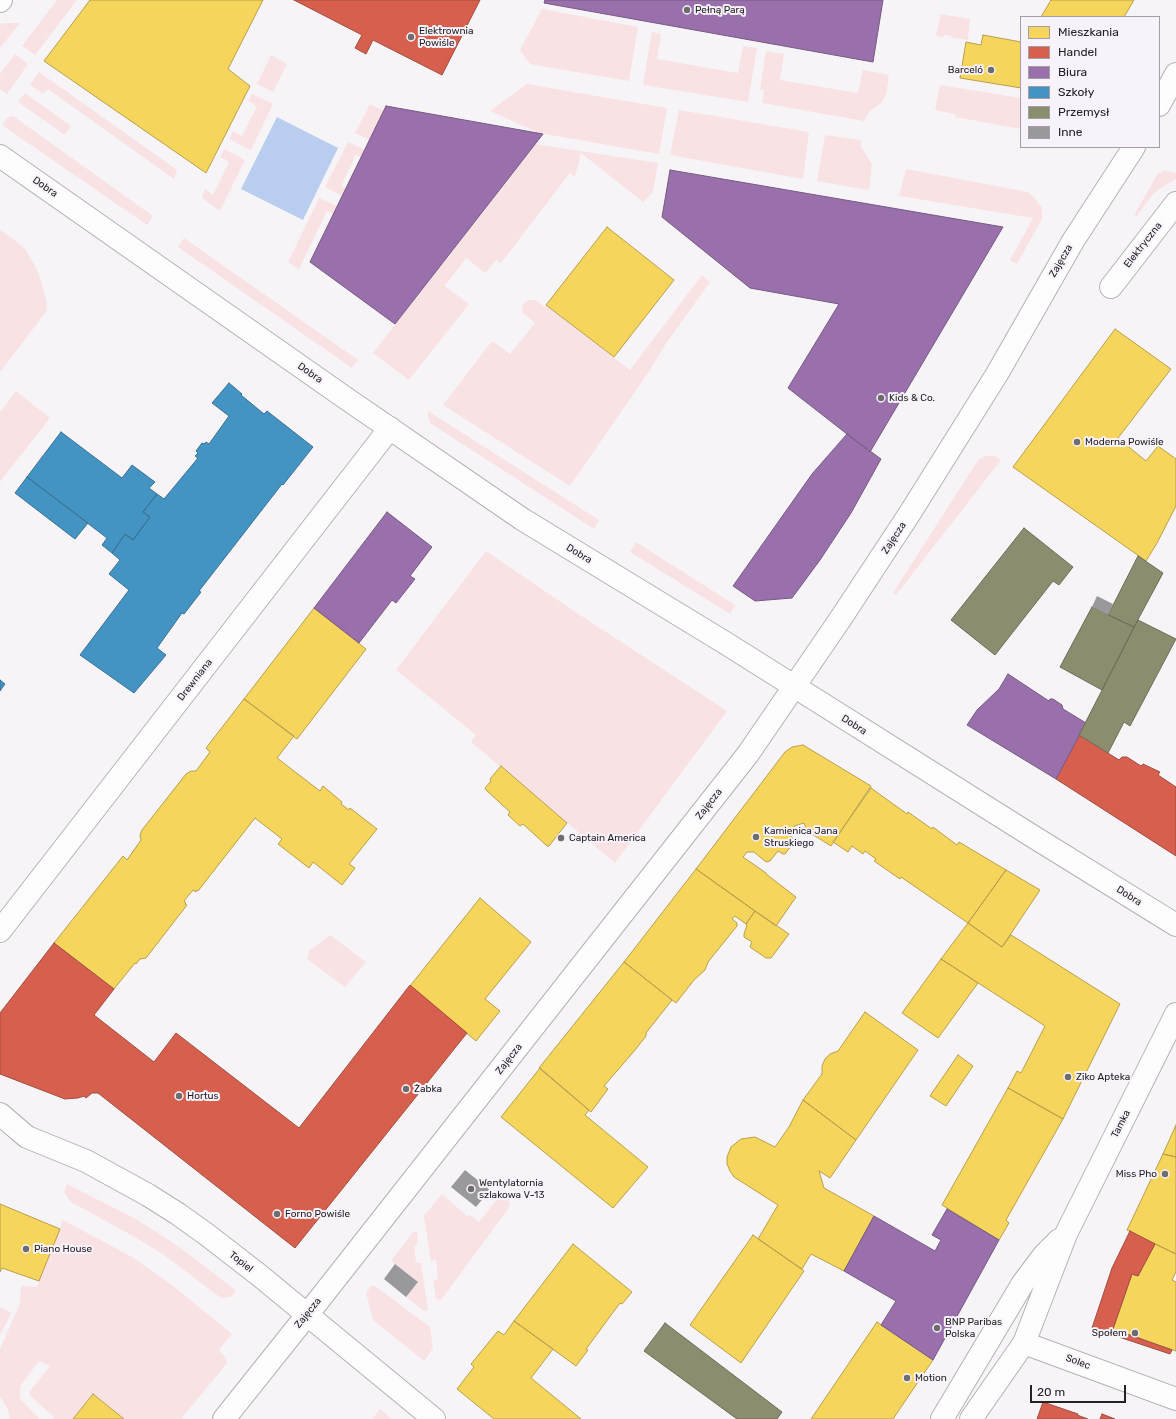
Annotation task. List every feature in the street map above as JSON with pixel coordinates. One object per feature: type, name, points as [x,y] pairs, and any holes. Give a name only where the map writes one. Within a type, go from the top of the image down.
[{"type":"street","points":[[1160,102],[1176,74]]},
{"type":"street","name":"Zajęcza","points":[[224,1419],[748,754],[841,618],[914,507],[997,374],[1073,241],[1133,148]]},
{"type":"street","name":"Dobra","points":[[0,156],[522,519],[727,644],[1176,925]]},
{"type":"street","name":"Elektryczna","points":[[1111,287],[1176,203]]},
{"type":"street","name":"Drewniana","points":[[0,931],[390,428]]},
{"type":"street","name":"Tamka","points":[[971,1419],[1024,1343],[1066,1234],[1176,1014]]},
{"type":"street","name":"Topiel","points":[[0,1114],[27,1137],[86,1161],[148,1195],[178,1214],[238,1259],[434,1419]]},
{"type":"street","name":"Topiel","points":[[0,1136],[27,1137]]},
{"type":"street","name":"Tamka","points":[[942,1419],[1023,1283],[1044,1254],[1066,1234]]},
{"type":"street","name":"Solec","points":[[1024,1343],[1176,1399]]},
{"type":"shaded area","points":[[57,0],[77,0],[35,55],[22,46]]},
{"type":"shaded area","points":[[542,9],[638,27],[629,81],[530,64],[520,50]]},
{"type":"shaded area","points":[[941,14],[970,19],[968,40],[952,38],[952,36],[944,35],[943,38],[936,35]]},
{"type":"shaded area","points":[[2,23],[20,23],[0,48],[0,26]]},
{"type":"shaded area","points":[[652,32],[661,34],[657,59],[738,73],[743,46],[757,48],[748,102],[643,85]]},
{"type":"shaded area","points":[[766,51],[784,54],[780,80],[858,93],[863,70],[889,75],[886,95],[882,102],[869,112],[864,121],[762,103],[764,90],[760,90]]},
{"type":"shaded area","points":[[15,54],[28,64],[7,94],[0,89],[0,74]]},
{"type":"shaded area","points":[[271,55],[287,64],[273,92],[257,84]]},
{"type":"shaded area","points":[[39,72],[177,170],[174,179],[48,89],[43,94],[30,85]]},
{"type":"shaded area","points":[[527,84],[667,108],[659,154],[539,133],[490,111]]},
{"type":"shaded area","points":[[940,85],[1020,98],[1020,129],[955,117],[955,114],[935,110]]},
{"type":"shaded area","points":[[25,93],[71,126],[65,135],[18,102]]},
{"type":"shaded area","points":[[252,94],[273,104],[251,150],[229,139],[233,131],[242,136],[257,106],[248,101]]},
{"type":"shaded area","points":[[370,104],[384,111],[369,140],[355,133]]},
{"type":"shaded area","points":[[679,110],[809,132],[803,179],[670,155]]},
{"type":"shaded area","points":[[13,116],[153,216],[147,225],[2,125],[7,118]]},
{"type":"shaded area","points":[[825,135],[861,140],[861,147],[872,164],[869,190],[817,181]]},
{"type":"shaded area","points":[[348,142],[365,150],[361,157],[356,155],[341,186],[346,188],[342,196],[325,187]]},
{"type":"shaded area","points":[[535,144],[658,163],[653,192],[643,202],[581,153],[575,177],[570,173],[501,263],[496,260],[485,273],[466,258],[445,286],[469,304],[409,380],[373,353]]},
{"type":"shaded area","points":[[224,149],[245,160],[220,211],[202,198],[205,189],[213,195],[229,162],[220,157]]},
{"type":"shaded area","points":[[906,169],[1028,192],[1034,197],[1042,208],[1042,219],[1017,264],[1010,260],[1033,218],[899,196]]},
{"type":"shaded area","points":[[1164,170],[1176,173],[1176,179],[1154,193],[1136,217],[1134,215],[1157,175]]},
{"type":"shaded area","points":[[319,198],[337,206],[333,214],[327,211],[299,269],[288,262]]},
{"type":"shaded area","points":[[0,230],[26,250],[40,277],[47,303],[46,312],[0,372]]},
{"type":"shaded area","points":[[184,238],[358,360],[352,368],[178,247]]},
{"type":"shaded area","points":[[702,275],[710,282],[665,345],[648,373],[570,486],[443,405],[492,341],[510,354],[535,323],[523,313],[522,310],[523,304],[528,300],[536,300],[545,307],[546,305],[630,370]]},
{"type":"shaded area","points":[[16,391],[50,418],[0,482],[0,412]]},
{"type":"shaded area","points":[[428,411],[599,520],[594,529],[430,423]]},
{"type":"shaded area","points":[[986,456],[995,456],[1001,460],[896,595],[893,593],[978,460]]},
{"type":"shaded area","points":[[636,542],[735,605],[730,614],[630,552]]},
{"type":"shaded area","points":[[486,551],[577,613],[727,711],[615,863],[471,742],[476,735],[396,670]]},
{"type":"shaded area","points":[[330,935],[366,962],[345,987],[307,959],[309,951]]},
{"type":"shaded area","points":[[67,1184],[134,1218],[169,1240],[236,1291],[231,1297],[221,1298],[164,1255],[71,1202],[64,1192]]},
{"type":"shaded area","points":[[442,1194],[467,1216],[470,1215],[479,1222],[498,1198],[504,1197],[508,1200],[510,1205],[441,1300],[436,1299],[433,1281],[438,1279],[436,1260],[431,1261],[424,1216]]},
{"type":"shaded area","points":[[63,1220],[132,1257],[172,1285],[232,1334],[219,1350],[225,1357],[227,1363],[181,1419],[54,1419],[53,1416],[29,1395],[30,1391],[50,1366],[39,1361],[21,1385],[20,1398],[39,1419],[10,1419],[8,1410],[0,1396],[0,1349],[20,1303],[21,1286],[37,1287]]},
{"type":"shaded area","points":[[413,1232],[417,1232],[418,1243],[414,1246],[416,1263],[421,1263],[428,1310],[424,1311],[406,1297],[418,1282],[391,1261]]},
{"type":"shaded area","points":[[371,1286],[375,1286],[430,1327],[433,1348],[424,1361],[373,1320],[366,1293]]},
{"type":"shaded area","points":[[0,1307],[11,1314],[0,1335]]},
{"type":"shaded area","points":[[380,1409],[392,1419],[372,1419]]},
{"type":"water","points":[[277,117],[338,148],[303,220],[241,189]]},
{"type":"building: Mieszkania","points":[[90,0],[263,0],[228,69],[250,86],[206,173],[44,61]]},
{"type":"building: Mieszkania","points":[[1051,0],[1134,0],[1125,16],[1042,16]]},
{"type":"building: Mieszkania","name":"Barceló","points":[[983,35],[1020,42],[1020,88],[960,78],[966,42],[981,45]]},
{"type":"building: Mieszkania","points":[[607,227],[674,280],[614,357],[546,305]]},
{"type":"building: Mieszkania","name":"Moderna Powiśle","points":[[1115,329],[1171,369],[1118,438],[1146,461],[1158,446],[1176,459],[1176,506],[1146,561],[1013,467]]},
{"type":"building: Mieszkania","points":[[314,608],[366,649],[297,739],[244,699]]},
{"type":"building: Mieszkania","points":[[244,699],[294,736],[277,758],[320,791],[323,786],[342,802],[341,804],[349,810],[350,808],[377,829],[349,864],[355,868],[342,885],[313,862],[309,868],[278,844],[282,839],[255,818],[198,891],[196,890],[196,892],[193,890],[184,901],[187,905],[146,958],[140,959],[136,964],[135,963],[114,989],[54,943],[123,856],[127,860],[141,840],[140,835],[142,830],[186,774],[191,771],[196,771],[210,752],[206,748]]},
{"type":"building: Mieszkania","name":"Kamienica Jana Struskiego","points":[[803,745],[871,786],[831,846],[807,831],[804,823],[794,826],[795,829],[790,835],[795,841],[785,854],[778,851],[770,861],[766,862],[754,852],[747,852],[743,857],[796,897],[776,926],[696,869],[785,752],[792,747]]},
{"type":"building: Mieszkania","points":[[501,766],[567,823],[549,846],[547,846],[523,824],[520,826],[508,815],[510,812],[486,790],[485,788],[491,781],[490,779]]},
{"type":"building: Mieszkania","points":[[871,788],[907,814],[908,812],[932,829],[933,827],[957,845],[959,842],[1006,870],[968,923],[901,877],[900,879],[874,861],[876,859],[865,851],[863,854],[852,846],[848,852],[833,842]]},
{"type":"building: Mieszkania","points":[[696,869],[755,911],[746,924],[735,916],[732,919],[737,923],[737,926],[708,962],[705,970],[694,980],[676,1003],[624,962]]},
{"type":"building: Mieszkania","points":[[1006,870],[1040,890],[1002,947],[968,923]]},
{"type":"building: Mieszkania","points":[[480,898],[531,942],[485,999],[500,1011],[476,1041],[410,986]]},
{"type":"building: Mieszkania","points":[[755,911],[789,934],[771,958],[766,958],[750,947],[752,942],[744,937],[746,924]]},
{"type":"building: Mieszkania","points":[[968,923],[1002,947],[1011,935],[1120,1004],[1063,1119],[1008,1088],[1017,1071],[1021,1073],[1045,1026],[941,959]]},
{"type":"building: Mieszkania","points":[[941,959],[978,983],[938,1038],[902,1013]]},
{"type":"building: Mieszkania","points":[[624,962],[672,1000],[646,1033],[646,1036],[635,1050],[604,1086],[608,1089],[591,1112],[539,1068]]},
{"type":"building: Mieszkania","points":[[865,1012],[918,1050],[856,1140],[803,1100],[822,1074],[822,1066],[825,1059],[830,1054],[838,1051]]},
{"type":"building: Mieszkania","points":[[958,1055],[973,1066],[946,1106],[930,1096]]},
{"type":"building: Mieszkania","points":[[540,1068],[589,1110],[585,1115],[648,1167],[613,1208],[501,1117]]},
{"type":"building: Mieszkania","points":[[1008,1088],[1063,1119],[1006,1220],[1009,1223],[999,1240],[942,1205]]},
{"type":"building: Mieszkania","points":[[803,1100],[856,1140],[830,1178],[819,1171],[824,1188],[874,1216],[844,1271],[811,1254],[802,1269],[758,1239],[778,1205],[734,1177],[727,1164],[727,1157],[731,1147],[741,1139],[755,1137],[775,1147],[789,1127]]},
{"type":"building: Mieszkania","points":[[1176,1125],[1176,1157],[1163,1154]]},
{"type":"building: Mieszkania","points":[[1163,1154],[1176,1157],[1176,1254],[1127,1230]]},
{"type":"building: Mieszkania","name":"Piano House","points":[[0,1204],[60,1229],[39,1281],[2,1268],[0,1272]]},
{"type":"building: Mieszkania","points":[[753,1235],[804,1271],[741,1363],[690,1325]]},
{"type":"building: Mieszkania","points":[[573,1244],[632,1292],[622,1304],[620,1303],[586,1349],[588,1350],[576,1366],[514,1321]]},
{"type":"building: Mieszkania","points":[[1155,1244],[1176,1254],[1176,1272],[1172,1280],[1176,1282],[1176,1351],[1113,1329],[1132,1274],[1138,1276]]},
{"type":"building: Mieszkania","points":[[514,1321],[553,1349],[531,1378],[581,1419],[494,1419],[457,1389],[474,1367],[471,1364],[498,1331],[504,1335]]},
{"type":"building: Mieszkania","points":[[877,1322],[933,1360],[893,1419],[811,1419]]},
{"type":"building: Mieszkania","points":[[93,1394],[124,1419],[73,1419]]},
{"type":"building: Handel","name":"Elektrownia Powiśle","points":[[294,0],[480,0],[442,75],[373,40],[366,54],[355,48],[362,35]]},
{"type":"building: Handel","points":[[1079,735],[1119,760],[1122,757],[1127,757],[1141,766],[1143,764],[1160,772],[1158,775],[1176,787],[1176,856],[1056,779]]},
{"type":"building: Handel","name":"Hortus","points":[[54,943],[114,989],[94,1015],[154,1062],[176,1033],[299,1128],[410,985],[467,1033],[295,1248],[98,1093],[92,1093],[86,1098],[84,1096],[65,1099],[0,1074],[0,1013]]},
{"type":"building: Handel","points":[[1130,1231],[1155,1244],[1138,1276],[1132,1274],[1113,1329],[1172,1350],[1170,1354],[1092,1328],[1112,1268]]},
{"type":"building: Handel","points":[[1043,1402],[1078,1414],[1077,1415],[1088,1419],[1037,1419]]},
{"type":"building: Handel","points":[[1102,1414],[1115,1419],[1100,1419]]},
{"type":"building: Biura","points":[[545,0],[883,0],[873,62],[544,3]]},
{"type":"building: Biura","points":[[386,106],[543,134],[395,324],[310,262]]},
{"type":"building: Biura","points":[[670,170],[1003,227],[870,452],[788,388],[839,304],[750,288],[662,217]]},
{"type":"building: Biura","points":[[847,434],[881,459],[851,513],[820,560],[792,598],[755,601],[733,586],[812,474]]},
{"type":"building: Biura","points":[[387,512],[432,547],[410,576],[415,579],[396,603],[392,600],[359,643],[314,608]]},
{"type":"building: Biura","points":[[1008,674],[1049,701],[1050,699],[1053,699],[1062,705],[1063,709],[1086,723],[1056,779],[967,725],[977,710],[999,689]]},
{"type":"building: Biura","points":[[947,1209],[999,1240],[933,1360],[881,1325],[896,1301],[844,1271],[874,1216],[935,1251],[941,1240],[932,1235]]},
{"type":"building: Szkoły","points":[[229,383],[264,414],[267,411],[313,447],[283,485],[282,484],[199,591],[201,592],[184,614],[182,613],[157,648],[166,655],[134,693],[80,655],[129,590],[109,574],[120,560],[112,553],[125,534],[133,540],[150,517],[143,512],[157,494],[164,499],[198,458],[195,456],[198,453],[196,451],[202,443],[204,444],[206,442],[209,444],[229,416],[212,403]]},
{"type":"building: Szkoły","points":[[61,432],[122,478],[132,465],[155,482],[149,488],[157,494],[143,512],[150,517],[133,540],[125,534],[112,553],[102,545],[107,538],[27,477]]},
{"type":"building: Szkoły","points":[[27,477],[88,523],[75,539],[15,493]]},
{"type":"building: Szkoły","points":[[0,680],[5,684],[0,691]]},
{"type":"building: Przemysł","points":[[1024,528],[1073,567],[1059,585],[1053,581],[995,655],[951,620]]},
{"type":"building: Przemysł","points":[[1138,556],[1163,573],[1134,627],[1108,615]]},
{"type":"building: Przemysł","points":[[1092,607],[1134,627],[1102,690],[1060,667]]},
{"type":"building: Przemysł","points":[[1138,620],[1176,639],[1130,726],[1124,722],[1108,753],[1079,735]]},
{"type":"building: Przemysł","points":[[665,1323],[782,1412],[777,1419],[737,1419],[644,1351]]},
{"type":"building: Inne","points":[[1097,596],[1113,604],[1108,615],[1092,607]]},
{"type":"building: Inne","name":"Wentylatornia szlakowa V-13","points":[[465,1170],[490,1190],[476,1207],[451,1187]]},
{"type":"building: Inne","points":[[395,1264],[418,1282],[406,1297],[384,1279]]},
{"type":"place","name":"Pełną Parą","points":[[687,10]]},
{"type":"place","name":"Elektrownia Powiśle","points":[[411,37]]},
{"type":"place","name":"Barceló","points":[[991,70]]},
{"type":"place","name":"Kids & Co.","points":[[881,398]]},
{"type":"place","name":"Moderna Powiśle","points":[[1077,442]]},
{"type":"place","name":"Kamienica Jana Struskiego","points":[[756,837]]},
{"type":"place","name":"Captain America","points":[[561,838]]},
{"type":"place","name":"Ziko Apteka","points":[[1068,1077]]},
{"type":"place","name":"Żabka","points":[[406,1089]]},
{"type":"place","name":"Hortus","points":[[179,1096]]},
{"type":"place","name":"Miss Pho","points":[[1165,1174]]},
{"type":"place","name":"Wentylatornia szlakowa V-13","points":[[471,1189]]},
{"type":"place","name":"Forno Powiśle","points":[[277,1214]]},
{"type":"place","name":"Piano House","points":[[26,1249]]},
{"type":"place","name":"BNP Paribas Polska","points":[[937,1328]]},
{"type":"place","name":"Społem","points":[[1135,1333]]},
{"type":"place","name":"Motion","points":[[907,1378]]}]
